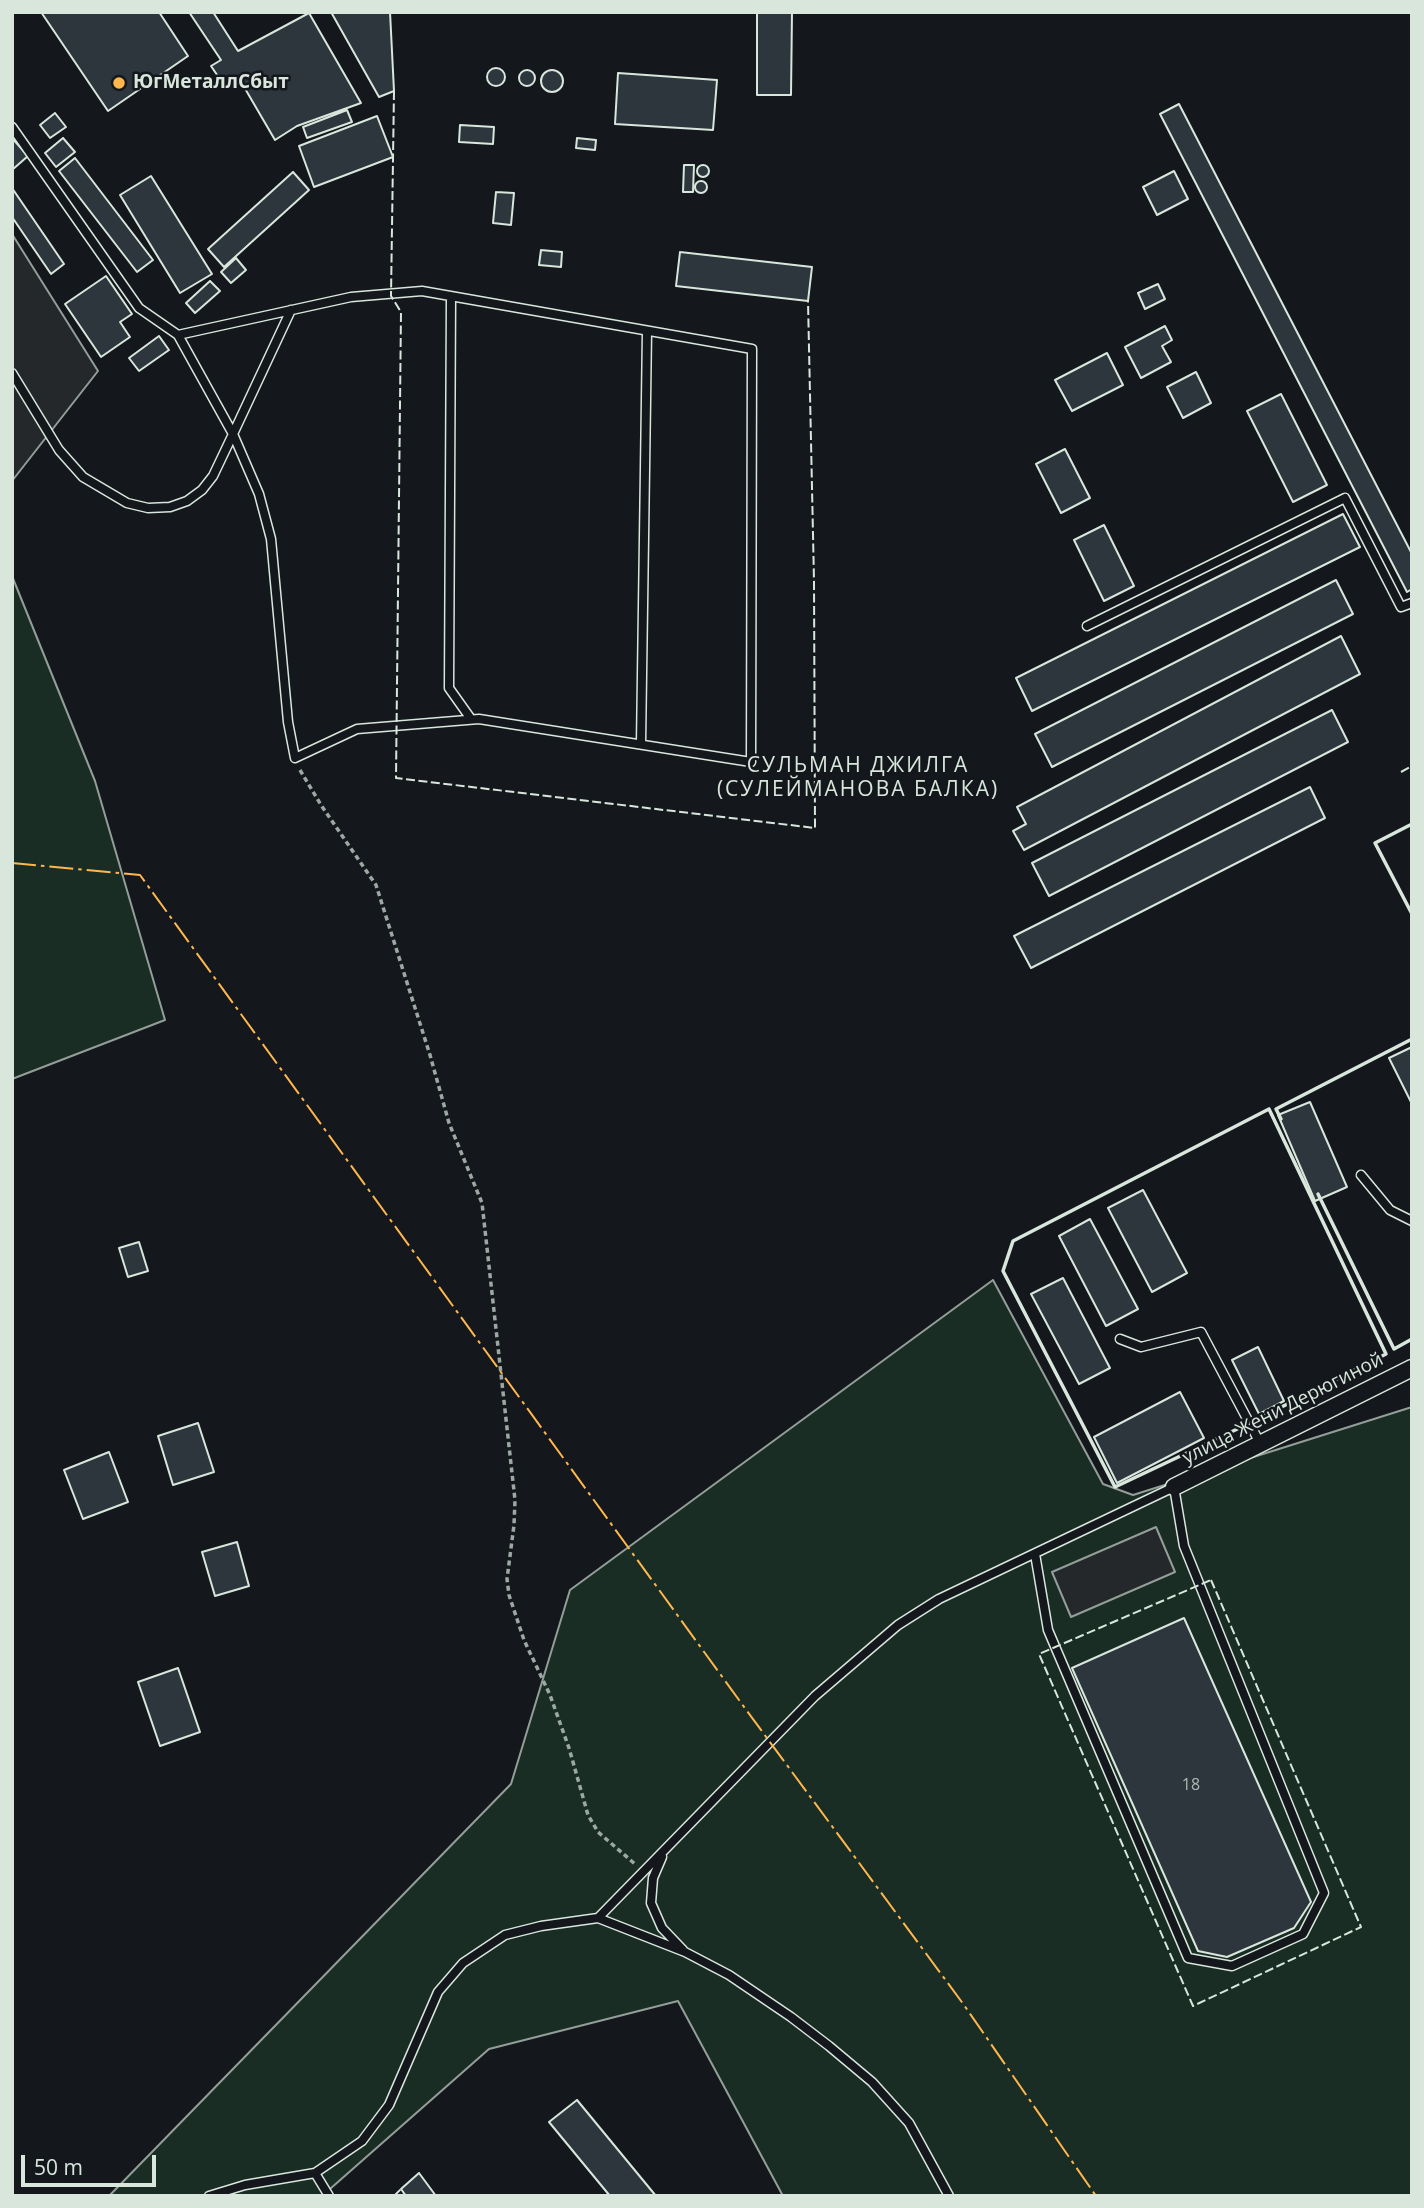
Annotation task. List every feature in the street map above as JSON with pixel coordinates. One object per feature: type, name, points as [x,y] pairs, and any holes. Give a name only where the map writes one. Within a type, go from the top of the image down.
[{"type":"street","name":"улица Жени Дерюгиной","points":[[1174,1487],[1412,1368]]},
{"type":"lane","points":[[12,127],[139,308],[178,335],[233,433],[259,494],[271,539],[288,722],[295,758],[356,729],[480,719],[751,762],[752,349],[422,291],[362,296],[178,335]]},
{"type":"lane","points":[[451,296],[449,688],[471,719]]},
{"type":"lane","points":[[12,373],[44,428],[83,477],[127,503],[148,508],[170,507],[187,501],[202,490],[213,476],[291,310]]},
{"type":"lane","points":[[641,744],[647,331]]},
{"type":"lane","points":[[1087,626],[1345,498],[1401,607],[1412,603]]},
{"type":"lane","points":[[1361,1175],[1390,1210],[1412,1221]]},
{"type":"lane","points":[[1120,1339],[1141,1347],[1201,1332],[1261,1445]]},
{"type":"lane","points":[[598,1918],[815,1696],[898,1625],[939,1599],[1174,1487],[1184,1546],[1324,1893],[1303,1934],[1232,1966],[1188,1958],[1048,1630],[1035,1554]]},
{"type":"lane","points":[[664,1852],[653,1878],[651,1903],[662,1928],[685,1952]]},
{"type":"lane","points":[[209,2196],[245,2185],[315,2173],[362,2141],[389,2105],[438,1992],[463,1962],[505,1935],[541,1926],[598,1918],[685,1952],[729,1975],[791,2017],[872,2082],[909,2123],[949,2196]]},
{"type":"lane","points":[[315,2173],[329,2196]]},
{"type":"path","points":[[295,758],[304,778],[376,885],[449,1123],[482,1203],[514,1500],[514,1525],[507,1579],[509,1595],[524,1640],[554,1705],[588,1815],[598,1832],[645,1872]]},
{"type":"green space","points":[[12,576],[95,781],[165,1020],[12,1079]]},
{"type":"green space","points":[[993,1280],[1103,1484],[1133,1495],[1412,1407],[1412,2196],[783,2196],[678,2001],[489,2049],[322,2196],[109,2196],[511,1784],[570,1590]]},
{"type":"shaded area","points":[[12,234],[98,371],[12,481]]},
{"type":"shaded area","points":[[1156,1527],[1175,1572],[1071,1617],[1052,1572]]},
{"type":"building","name":"ЮгМеталлСбыт","points":[[41,12],[159,12],[188,56],[108,111]]},
{"type":"building","points":[[189,12],[213,12],[238,51],[309,13],[361,103],[297,126],[275,140],[240,80],[226,88],[211,66],[221,60]]},
{"type":"building","points":[[331,12],[390,12],[394,91],[379,97]]},
{"type":"building","points":[[757,12],[792,12],[791,95],[757,95]]},
{"type":"building","points":[[496,68],[502,71],[505,77],[502,83],[496,86],[490,83],[487,77],[490,71]]},
{"type":"building","points":[[524,70],[530,70],[535,78],[533,84],[524,86],[519,81],[519,75]]},
{"type":"building","points":[[552,70],[560,73],[563,81],[560,89],[552,92],[544,89],[541,81],[544,73]]},
{"type":"building","points":[[618,73],[717,80],[713,130],[615,124]]},
{"type":"building","points":[[1179,104],[1412,554],[1412,589],[1407,592],[1160,114]]},
{"type":"building","points":[[347,110],[352,122],[307,138],[303,127]]},
{"type":"building","points":[[55,113],[66,127],[50,138],[40,125]]},
{"type":"building","points":[[377,116],[393,157],[314,187],[299,146]]},
{"type":"building","points":[[460,125],[494,127],[493,144],[459,142]]},
{"type":"building","points":[[12,138],[28,156],[12,170]]},
{"type":"building","points":[[63,138],[75,152],[56,167],[45,153]]},
{"type":"building","points":[[577,138],[596,140],[595,150],[576,148]]},
{"type":"building","points":[[75,158],[153,260],[137,272],[59,171]]},
{"type":"building","points":[[684,165],[694,165],[693,192],[683,192]]},
{"type":"building","points":[[698,166],[708,166],[708,176],[698,176]]},
{"type":"building","points":[[1174,171],[1188,199],[1157,215],[1143,187]]},
{"type":"building","points":[[293,172],[309,190],[224,267],[208,249]]},
{"type":"building","points":[[151,176],[212,274],[180,293],[120,195]]},
{"type":"building","points":[[701,181],[707,187],[701,193],[695,187]]},
{"type":"building","points":[[12,188],[64,264],[51,274],[12,217]]},
{"type":"building","points":[[496,192],[514,193],[511,225],[493,223]]},
{"type":"building","points":[[541,250],[562,252],[561,267],[539,265]]},
{"type":"building","points":[[680,252],[812,267],[808,301],[676,286]]},
{"type":"building","points":[[236,258],[246,270],[231,283],[221,272]]},
{"type":"building","points":[[106,276],[132,314],[120,322],[130,337],[101,357],[65,304]]},
{"type":"building","points":[[210,281],[220,291],[195,313],[186,303]]},
{"type":"building","points":[[1158,284],[1165,299],[1145,309],[1138,293]]},
{"type":"building","points":[[1165,326],[1172,340],[1162,346],[1171,362],[1141,378],[1125,347]]},
{"type":"building","points":[[159,336],[169,350],[139,371],[129,358]]},
{"type":"building","points":[[1107,353],[1123,385],[1072,411],[1055,380]]},
{"type":"building","points":[[1196,372],[1211,403],[1183,418],[1167,387]]},
{"type":"building","points":[[1281,394],[1327,485],[1293,502],[1247,411]]},
{"type":"building","points":[[1065,449],[1090,498],[1061,513],[1036,464]]},
{"type":"building","points":[[1343,514],[1360,547],[1032,711],[1016,678]]},
{"type":"building","points":[[1104,525],[1134,586],[1104,601],[1074,540]]},
{"type":"building","points":[[1336,580],[1353,614],[1052,767],[1035,734]]},
{"type":"building","points":[[1341,636],[1360,674],[1024,850],[1013,831],[1026,824],[1017,807]]},
{"type":"building","points":[[1332,710],[1348,742],[1049,896],[1032,863]]},
{"type":"building","points":[[1310,787],[1325,818],[1031,968],[1014,936]]},
{"type":"building","points":[[1412,1047],[1412,1104],[1389,1058]]},
{"type":"building","points":[[1310,1102],[1347,1187],[1315,1201],[1278,1115]]},
{"type":"building","points":[[1143,1190],[1187,1273],[1152,1292],[1108,1208]]},
{"type":"building","points":[[1090,1219],[1138,1309],[1106,1326],[1059,1236]]},
{"type":"building","points":[[139,1242],[148,1271],[128,1277],[119,1248]]},
{"type":"building","points":[[1063,1278],[1110,1368],[1079,1384],[1031,1294]]},
{"type":"building","points":[[1258,1347],[1284,1401],[1259,1414],[1232,1360]]},
{"type":"building","points":[[1180,1392],[1204,1438],[1117,1483],[1094,1437]]},
{"type":"building","points":[[198,1423],[214,1472],[173,1485],[158,1436]]},
{"type":"building","points":[[109,1452],[128,1502],[83,1519],[64,1470]]},
{"type":"building","points":[[237,1542],[249,1586],[215,1596],[202,1552]]},
{"type":"building","points":[[1184,1618],[1311,1902],[1294,1928],[1227,1957],[1198,1951],[1072,1668]]},
{"type":"building","points":[[178,1668],[200,1732],[160,1746],[138,1682]]},
{"type":"building","points":[[577,2100],[656,2196],[610,2196],[549,2122]]},
{"type":"building","points":[[419,2173],[436,2196],[406,2196],[401,2189]]},
{"type":"fence","points":[[394,91],[391,296],[401,312],[396,778],[815,828],[814,581],[808,301]]},
{"type":"fence","points":[[1401,772],[1412,766]]},
{"type":"fence","points":[[1211,1580],[1361,1927],[1193,2006],[1039,1654],[1211,1580]]},
{"type":"fence","points":[[394,2196],[401,2189]]},
{"type":"wall","points":[[1412,824],[1375,843],[1412,914]]},
{"type":"wall","points":[[1281,1119],[1276,1109],[1412,1039]]},
{"type":"wall","points":[[1269,1109],[1386,1354],[1115,1487],[1003,1271],[1013,1241],[1269,1109]]},
{"type":"wall","points":[[1318,1194],[1394,1349],[1412,1339]]},
{"type":"power","points":[[12,863],[140,875],[747,1711],[964,2005],[1096,2196]]},
{"type":"place","name":"ЮгМеталлСбыт","points":[[119,83]]},
{"type":"district","name":"СУЛЬМАН ДЖИЛГА (СУЛЕЙМАНОВА БАЛКА)","points":[[858,778]]}]
